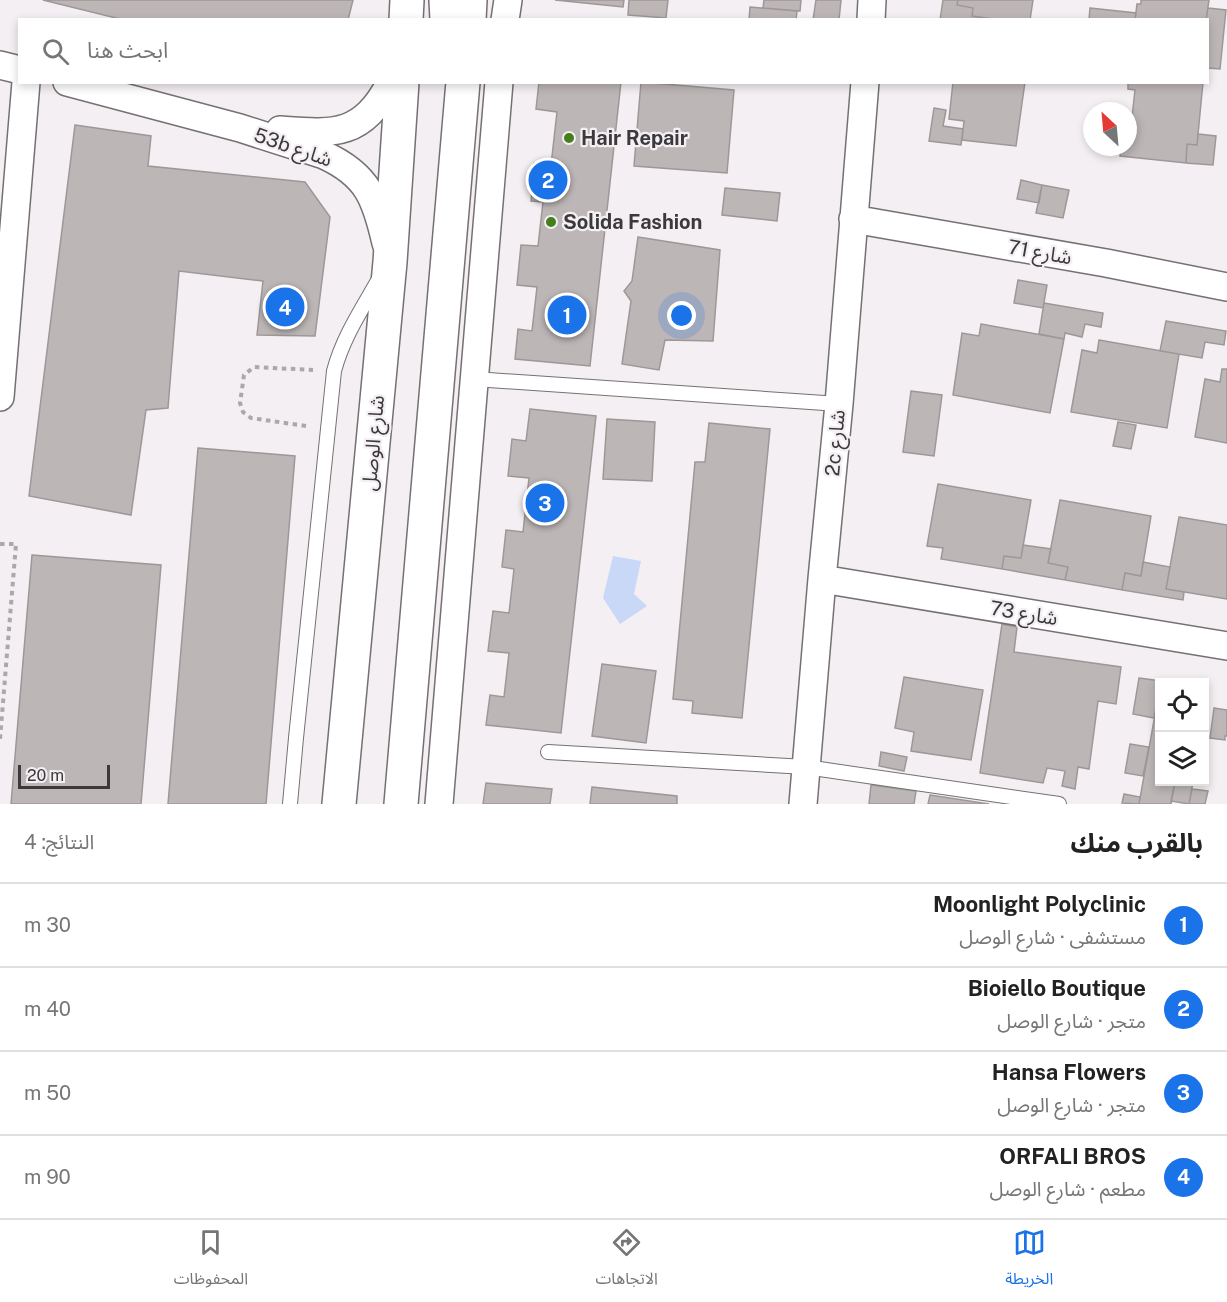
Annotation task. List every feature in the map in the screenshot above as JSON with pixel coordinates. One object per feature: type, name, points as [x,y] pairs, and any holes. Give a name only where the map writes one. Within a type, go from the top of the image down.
[{"type":"main road","points":[[406,18],[407,0]]},
{"type":"main road","points":[[446,0],[447,18]]},
{"type":"main road","points":[[469,18],[470,0]]},
{"type":"main road","name":"شارع الوصل","points":[[339,804],[390,262],[402,84]]},
{"type":"main road","points":[[455,84],[460,114]]},
{"type":"main road","points":[[400,804],[463,84]]},
{"type":"street","points":[[505,18],[508,0]]},
{"type":"street","points":[[870,18],[872,0]]},
{"type":"street","points":[[0,65],[18,70]]},
{"type":"street","points":[[0,398],[27,84]]},
{"type":"street","name":"53b شارع","points":[[75,84],[240,128],[337,161],[359,178],[374,201],[390,262]]},
{"type":"street","name":"53b شارع","points":[[240,128],[315,132],[332,132],[347,128],[374,110],[390,84]]},
{"type":"street","points":[[439,804],[499,84]]},
{"type":"street","name":"2c شارع","points":[[803,804],[865,84]]},
{"type":"street","name":"شارع 71","points":[[853,219],[1106,263],[1227,287]]},
{"type":"street","name":"شارع 73","points":[[822,579],[1227,646]]},
{"type":"lane","points":[[290,804],[334,371],[352,325],[390,262]]},
{"type":"lane","points":[[474,379],[838,404]]},
{"type":"lane","points":[[548,752],[806,767],[1059,804]]},
{"type":"path","points":[[328,429],[251,418],[243,412],[240,403],[244,375],[254,367],[334,371]]},
{"type":"path","points":[[0,544],[16,544],[0,739]]},
{"type":"water","points":[[613,556],[641,561],[634,594],[647,606],[620,624],[603,598]]},
{"type":"building","points":[[43,0],[353,0],[348,18],[116,18]]},
{"type":"building","points":[[555,0],[624,0],[623,7]]},
{"type":"building","points":[[629,0],[668,0],[666,18],[628,15]]},
{"type":"building","points":[[764,0],[801,0],[800,11],[763,8]]},
{"type":"building","points":[[816,0],[841,0],[839,18],[813,18]]},
{"type":"building","points":[[943,0],[958,0],[957,5],[973,8],[972,16],[985,18],[940,18]]},
{"type":"building","points":[[958,0],[1033,0],[1030,18],[972,16],[973,8],[957,5]]},
{"type":"building","points":[[1141,0],[1209,0],[1206,18],[1135,18],[1137,4],[1141,4]]},
{"type":"building","points":[[750,7],[797,11],[796,18],[749,18]]},
{"type":"building","points":[[1090,8],[1136,13],[1135,18],[1089,18]]},
{"type":"building","points":[[1208,8],[1226,10],[1220,69],[1209,68],[1209,18],[1206,18]]},
{"type":"building","points":[[539,84],[621,84],[590,366],[515,359],[518,329],[532,331],[537,287],[517,285],[521,245],[538,246],[543,202],[531,201],[534,163],[551,165],[557,112],[536,109]]},
{"type":"building","points":[[641,84],[734,90],[727,173],[634,166]]},
{"type":"building","points":[[953,84],[1025,84],[1016,146],[962,140],[964,121],[949,119]]},
{"type":"building","points":[[1128,84],[1203,84],[1197,145],[1187,144],[1186,163],[1120,156],[1137,156],[1135,90],[1128,89]]},
{"type":"building","points":[[934,108],[946,110],[943,126],[963,129],[961,145],[929,141]]},
{"type":"building","points":[[75,125],[151,136],[148,166],[305,182],[330,217],[315,336],[257,335],[263,281],[179,271],[168,408],[146,410],[131,515],[29,496]]},
{"type":"building","points":[[1198,134],[1216,136],[1213,165],[1186,163],[1187,144],[1197,145]]},
{"type":"building","points":[[1021,180],[1042,185],[1039,203],[1017,199]]},
{"type":"building","points":[[1042,185],[1069,190],[1063,218],[1036,213]]},
{"type":"building","points":[[725,188],[780,193],[777,221],[722,215]]},
{"type":"building","points":[[638,237],[720,250],[713,341],[665,340],[659,370],[622,364],[631,301],[624,291],[632,281]]},
{"type":"building","points":[[1018,280],[1047,285],[1043,308],[1014,303]]},
{"type":"building","points":[[1044,303],[1103,313],[1101,327],[1085,324],[1082,337],[1065,333],[1064,339],[1039,334]]},
{"type":"building","points":[[1166,321],[1226,331],[1224,345],[1205,342],[1202,358],[1160,351]]},
{"type":"building","points":[[981,324],[1064,339],[1050,413],[953,395],[962,333],[979,336]]},
{"type":"building","points":[[1099,340],[1179,354],[1167,428],[1071,412],[1082,350],[1097,353]]},
{"type":"building","points":[[1222,369],[1227,369],[1227,443],[1195,437],[1205,379],[1220,382]]},
{"type":"building","points":[[911,391],[942,395],[934,456],[903,452]]},
{"type":"building","points":[[530,409],[596,416],[561,733],[486,725],[490,695],[504,697],[509,653],[488,651],[493,611],[509,613],[514,569],[502,567],[506,530],[523,532],[529,478],[508,476],[512,439],[526,441]]},
{"type":"building","points":[[607,419],[655,422],[652,481],[603,479]]},
{"type":"building","points":[[1118,422],[1136,425],[1131,449],[1113,446]]},
{"type":"building","points":[[709,423],[770,429],[742,718],[692,713],[693,701],[673,699],[695,462],[705,462]]},
{"type":"building","points":[[198,448],[295,456],[266,804],[168,804]]},
{"type":"building","points":[[938,484],[1031,500],[1021,558],[1004,556],[1002,569],[941,559],[943,548],[927,546]]},
{"type":"building","points":[[1060,500],[1151,516],[1141,576],[1125,573],[1122,590],[1065,580],[1068,567],[1048,563]]},
{"type":"building","points":[[1179,517],[1227,525],[1227,599],[1166,589]]},
{"type":"building","points":[[1023,545],[1051,549],[1048,563],[1068,567],[1065,580],[1002,569],[1004,556],[1021,558]]},
{"type":"building","points":[[32,555],[161,565],[141,804],[11,804]]},
{"type":"building","points":[[1143,562],[1170,567],[1166,589],[1184,592],[1183,600],[1122,590],[1125,573],[1141,576]]},
{"type":"building","points":[[1002,624],[1017,627],[1014,652],[1121,667],[1116,704],[1098,701],[1089,769],[1078,767],[1075,789],[1062,786],[1065,771],[1047,768],[1043,783],[980,773]]},
{"type":"building","points":[[602,664],[656,671],[646,743],[592,736]]},
{"type":"building","points":[[904,677],[983,690],[971,760],[911,751],[914,732],[895,728]]},
{"type":"building","points":[[1139,678],[1155,680],[1154,718],[1133,714]]},
{"type":"building","points":[[1214,708],[1227,710],[1225,740],[1210,738]]},
{"type":"building","points":[[1155,715],[1155,786],[1174,786],[1171,804],[1139,804]]},
{"type":"building","points":[[1130,744],[1149,747],[1143,776],[1125,773]]},
{"type":"building","points":[[881,752],[907,757],[904,771],[879,766]]},
{"type":"building","points":[[486,783],[552,789],[550,804],[483,804]]},
{"type":"building","points":[[871,785],[916,791],[914,804],[869,804]]},
{"type":"building","points":[[1174,786],[1192,786],[1189,804],[1171,801]]},
{"type":"building","points":[[592,787],[677,796],[677,804],[590,804]]},
{"type":"building","points":[[1192,789],[1208,791],[1205,804],[1189,804]]},
{"type":"building","points":[[1124,794],[1140,797],[1139,804],[1122,803]]},
{"type":"building","points":[[930,795],[989,804],[928,804]]},
{"type":"place","name":"Hair Repair","points":[[569,138]]},
{"type":"place","name":"Bioiello Boutique","points":[[548,180]]},
{"type":"place","name":"Solida Fashion","points":[[551,222]]},
{"type":"place","name":"ORFALI BROS","points":[[285,307]]},
{"type":"place","name":"Moonlight Polyclinic","points":[[567,315]]},
{"type":"place","name":"Hansa Flowers","points":[[545,503]]}]
